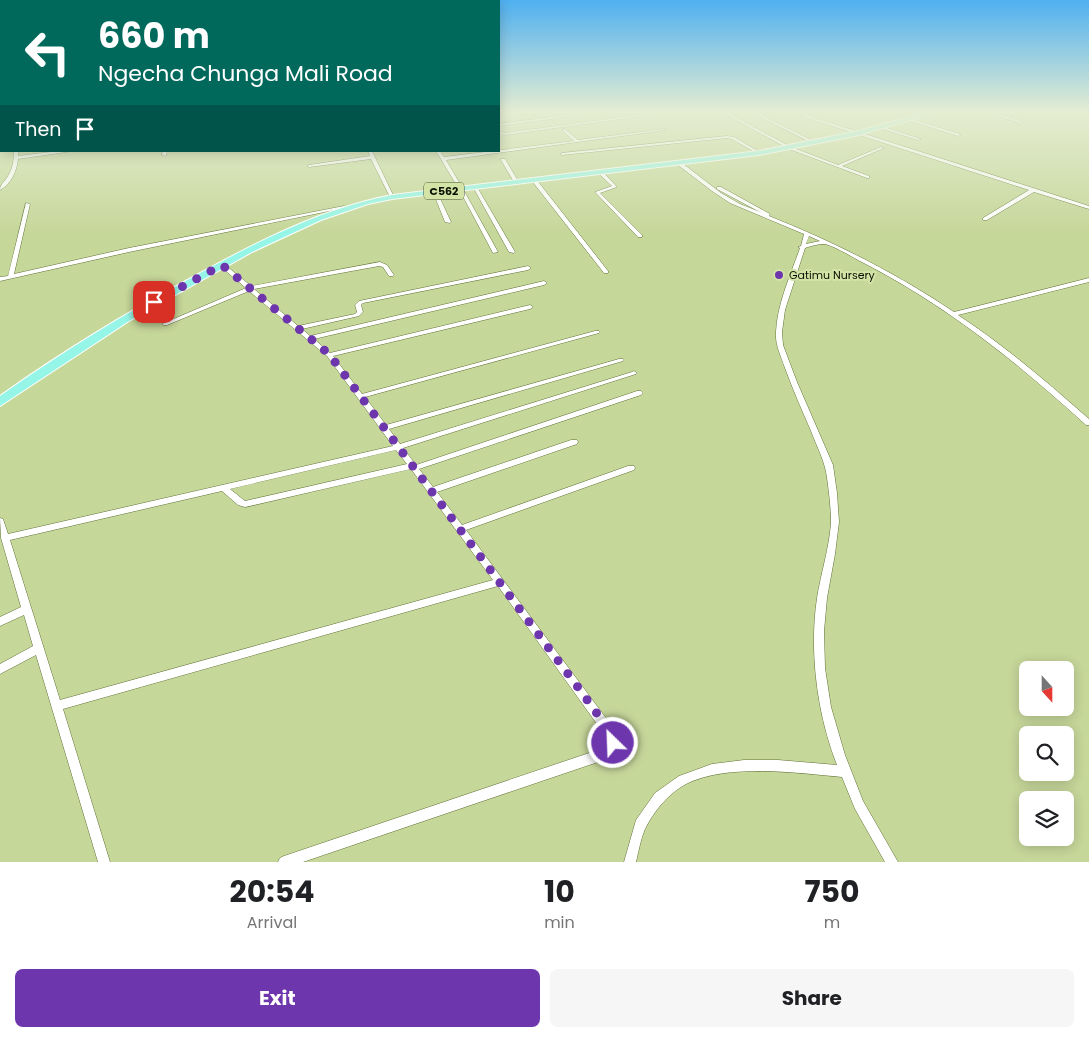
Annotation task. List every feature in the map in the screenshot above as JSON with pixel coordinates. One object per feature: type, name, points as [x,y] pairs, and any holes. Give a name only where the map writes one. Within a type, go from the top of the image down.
[{"type":"main road","name":"C562","points":[[0,402],[40,372],[154,302],[306,221],[344,207],[392,197],[764,152]]},
{"type":"street","points":[[0,188],[14,171],[16,152]]},
{"type":"street","points":[[16,158],[61,152]]},
{"type":"street","points":[[371,152],[392,197]]},
{"type":"street","points":[[439,152],[461,189],[494,252]]},
{"type":"street","points":[[442,159],[493,152]]},
{"type":"street","points":[[562,154],[579,152]]},
{"type":"street","points":[[801,152],[868,177]]},
{"type":"street","points":[[838,166],[872,152]]},
{"type":"street","points":[[918,152],[1089,208]]},
{"type":"street","points":[[309,166],[373,158]]},
{"type":"street","points":[[503,160],[516,182]]},
{"type":"street","points":[[682,163],[725,198],[756,214],[776,220],[807,234],[908,284],[954,314],[1009,354],[1089,423]]},
{"type":"street","points":[[601,173],[614,187],[597,192],[640,236]]},
{"type":"street","points":[[534,180],[606,272]]},
{"type":"street","points":[[475,187],[512,252]]},
{"type":"street","points":[[985,219],[1033,190]]},
{"type":"street","points":[[435,192],[448,222]]},
{"type":"street","points":[[10,277],[28,204]]},
{"type":"street","points":[[0,279],[129,250],[344,207]]},
{"type":"street","points":[[807,234],[779,321],[779,332],[780,344],[794,382],[829,465],[834,493],[835,522],[822,598],[820,668],[826,707],[846,772],[859,805],[892,862]]},
{"type":"street","points":[[802,248],[824,242]]},
{"type":"street","points":[[165,324],[250,288],[380,264],[385,266],[391,275]]},
{"type":"street","points":[[222,265],[329,354],[613,736],[613,743],[608,750],[598,756],[461,804],[284,862]]},
{"type":"street","points":[[298,328],[356,315],[360,312],[358,306],[361,302],[528,268]]},
{"type":"street","points":[[954,314],[1089,280]]},
{"type":"street","points":[[309,338],[544,283]]},
{"type":"street","points":[[329,354],[530,307]]},
{"type":"street","points":[[361,396],[597,332]]},
{"type":"street","points":[[384,428],[621,360]]},
{"type":"street","points":[[4,545],[224,488],[398,447],[634,373]]},
{"type":"street","points":[[224,488],[241,503],[245,504],[413,467],[639,393]]},
{"type":"street","points":[[432,492],[574,442]]},
{"type":"street","points":[[459,529],[631,468]]},
{"type":"street","points":[[0,521],[4,545],[27,609],[104,862]]},
{"type":"street","points":[[56,706],[500,582]]},
{"type":"street","points":[[0,622],[27,609]]},
{"type":"street","points":[[0,669],[38,649]]},
{"type":"street","points":[[630,862],[632,849],[645,816],[660,796],[679,782],[704,770],[737,764],[778,765],[846,772]]},
{"type":"place","name":"Gatimu Nursery","points":[[779,275]]},
{"type":"route","points":[[154,302],[222,265],[329,354],[583,694],[613,736],[613,743]]}]
